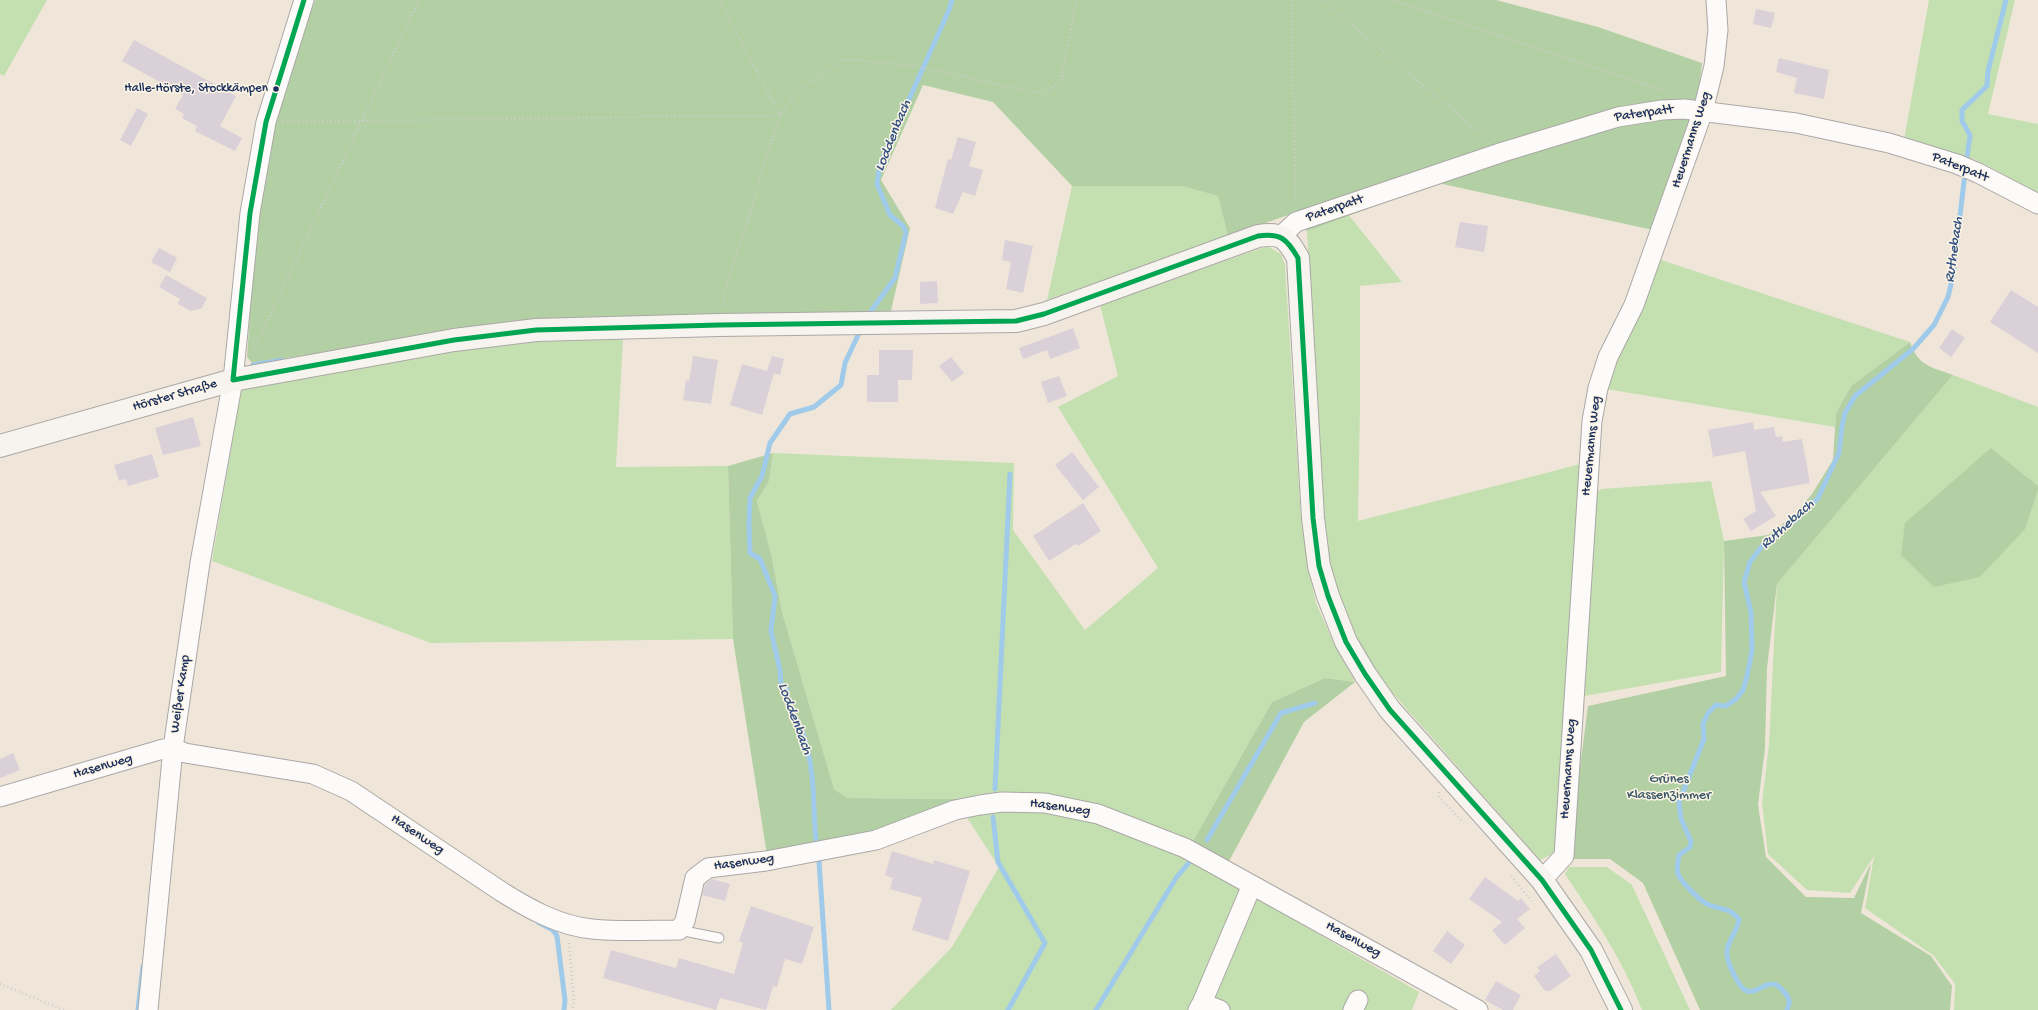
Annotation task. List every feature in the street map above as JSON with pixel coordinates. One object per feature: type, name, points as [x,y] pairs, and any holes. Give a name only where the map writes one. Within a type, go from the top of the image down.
[{"type":"street","name":"Weißer Kamp","points":[[148,1010],[173,748],[200,563],[233,380],[250,213],[266,122],[304,0]]},
{"type":"street","name":"Heuermanns Weg","points":[[1542,880],[1564,856],[1587,484],[1592,421],[1598,388],[1608,357],[1634,305],[1703,111],[1714,66],[1718,30],[1716,0]]},
{"type":"street","name":"Paterpatt","points":[[1289,229],[1503,152],[1618,117],[1662,110],[1684,109],[1796,123],[1889,143],[1956,164],[1978,173],[2038,204]]},
{"type":"street","name":"Hörster Straße","points":[[0,446],[233,380],[454,340],[536,330],[719,325],[1016,321],[1044,314],[1258,236],[1289,229]]},
{"type":"street","points":[[1289,229],[1289,243],[1298,258],[1313,518],[1319,566],[1328,596],[1346,642],[1365,674],[1390,710],[1542,880],[1591,950],[1616,997],[1621,1010]]},
{"type":"street","name":"Hasenweg","points":[[0,797],[163,749],[173,748],[185,753],[312,774],[351,791],[526,907],[558,920],[592,929],[679,930],[685,921],[695,878],[708,868],[766,861],[876,840],[955,810],[1002,802],[1045,803],[1098,814],[1185,848],[1478,1010]]},
{"type":"street","points":[[1220,1010],[1200,1007],[1252,885]]},
{"type":"lane","points":[[679,930],[719,938]]},
{"type":"path","points":[[252,354],[419,0]]},
{"type":"path","points":[[719,0],[780,115]]},
{"type":"path","points":[[719,325],[724,294],[780,115],[799,90],[844,59],[914,66],[1042,94],[1060,81],[1076,0]]},
{"type":"path","points":[[1289,229],[1291,0]]},
{"type":"path","points":[[1322,0],[1503,152]]},
{"type":"path","points":[[1393,0],[1661,88],[1675,96]]},
{"type":"path","points":[[266,122],[780,115]]},
{"type":"path","points":[[1447,774],[1442,779],[1439,787],[1439,797],[1464,823]]},
{"type":"path","points":[[1508,873],[1536,906]]},
{"type":"path","points":[[571,924],[569,932],[574,1002],[572,1010]]},
{"type":"path","points":[[0,984],[64,1010]]},
{"type":"green space","points":[[0,0],[47,0],[4,76],[0,74]]},
{"type":"green space","points":[[315,0],[1496,0],[1598,27],[1702,63],[1698,97],[1692,101],[1691,120],[1653,230],[1438,183],[1307,231],[1288,215],[1228,236],[1218,196],[1182,186],[1072,186],[993,102],[923,85],[881,180],[910,228],[890,315],[527,322],[252,363],[247,357],[257,215],[273,123]]},
{"type":"green space","points":[[1929,0],[2015,0],[1988,114],[2038,124],[2038,193],[1974,159],[1959,157],[1904,140]]},
{"type":"green space","points":[[1072,186],[1182,186],[1218,196],[1228,236],[1047,300]]},
{"type":"green space","points":[[1348,214],[1402,282],[1360,286],[1358,521],[1581,464],[1555,853],[1540,860],[1403,705],[1382,679],[1355,637],[1348,623],[1338,593],[1323,518],[1307,231]]},
{"type":"green space","points":[[1267,246],[1281,254],[1285,265],[1301,519],[1308,566],[1316,603],[1335,646],[1355,682],[1325,678],[1272,702],[1192,843],[998,793],[957,799],[847,798],[834,789],[782,612],[772,558],[757,501],[769,481],[773,453],[1014,463],[1013,530],[1085,630],[1158,568],[1058,407],[1118,376],[1100,305]]},
{"type":"green space","points":[[1658,259],[1910,342],[1851,386],[1836,413],[1835,427],[1606,389],[1615,357]]},
{"type":"green space","points":[[623,339],[616,467],[728,466],[733,639],[431,643],[212,561],[241,389],[450,352],[535,342]]},
{"type":"green space","name":"Grünes Klassenzimmer","points":[[1910,342],[1913,350],[1921,361],[1953,375],[1777,584],[1767,668],[1765,748],[1758,805],[1766,857],[1806,897],[1854,898],[1871,863],[1861,913],[1931,956],[1952,986],[1950,1010],[1700,1010],[1643,883],[1610,859],[1568,859],[1588,706],[1726,676],[1724,541],[1768,535],[1794,515],[1812,494],[1833,460],[1836,413],[1851,386]]},
{"type":"green space","points":[[1953,375],[2038,407],[2038,486],[1991,448],[2025,529],[2038,491],[2038,1010],[1954,1010],[1955,984],[1934,956],[1865,908],[1874,856],[1850,893],[1807,890],[1768,854],[1762,803],[1769,744],[1777,584]]},
{"type":"green space","points":[[1991,448],[2038,486],[2038,491],[2025,529],[1980,577],[1934,587],[1901,555],[1905,523]]},
{"type":"green space","points":[[773,453],[769,481],[757,501],[772,558],[782,612],[834,789],[847,798],[957,799],[956,804],[875,835],[767,855],[733,639],[728,466]]},
{"type":"green space","points":[[1711,481],[1724,541],[1721,672],[1579,697],[1592,494],[1602,489]]},
{"type":"green space","points":[[1325,678],[1355,682],[1304,722],[1228,863],[1192,843],[1272,702]]},
{"type":"green space","points":[[1047,810],[1098,820],[1183,856],[1419,992],[1412,1010],[891,1010],[952,947],[999,867],[964,813]]},
{"type":"green space","points":[[1569,867],[1607,867],[1632,885],[1690,1010],[1642,1010],[1617,957],[1565,874]]},
{"type":"building","points":[[1756,9],[1775,13],[1771,28],[1753,24]]},
{"type":"building","points":[[134,40],[236,96],[220,126],[242,138],[235,151],[195,131],[197,126],[182,118],[184,114],[175,109],[183,95],[122,61]]},
{"type":"building","points":[[1779,58],[1829,70],[1824,99],[1794,93],[1797,78],[1776,72]]},
{"type":"building","points":[[137,108],[148,114],[131,146],[120,140]]},
{"type":"building","points":[[958,137],[976,142],[969,166],[983,170],[975,196],[963,192],[953,214],[935,208],[948,159],[951,160]]},
{"type":"building","points":[[1460,222],[1488,226],[1484,252],[1455,247]]},
{"type":"building","points":[[1005,240],[1033,246],[1023,293],[1006,289],[1011,262],[1002,260]]},
{"type":"building","points":[[159,248],[177,258],[170,272],[151,262]]},
{"type":"building","points":[[166,275],[207,298],[202,308],[191,311],[178,304],[180,299],[159,287]]},
{"type":"building","points":[[937,281],[938,303],[920,304],[920,282]]},
{"type":"building","points":[[2011,290],[2038,307],[2038,353],[1990,322]]},
{"type":"building","points":[[1073,328],[1080,348],[1050,359],[1047,350],[1023,359],[1019,348]]},
{"type":"building","points":[[1952,329],[1965,338],[1951,357],[1939,348]]},
{"type":"building","points":[[879,350],[913,350],[912,380],[898,380],[898,402],[867,402],[867,375],[879,375]]},
{"type":"building","points":[[693,356],[718,360],[711,404],[683,400],[686,380],[689,381]]},
{"type":"building","points":[[772,356],[784,359],[780,375],[774,373],[762,415],[730,405],[742,364],[767,371]]},
{"type":"building","points":[[951,357],[964,373],[952,382],[939,366]]},
{"type":"building","points":[[1059,376],[1067,396],[1048,403],[1041,382]]},
{"type":"building","points":[[193,417],[201,446],[163,455],[155,428]]},
{"type":"building","points":[[1753,422],[1754,430],[1774,427],[1776,437],[1782,436],[1783,442],[1802,439],[1810,483],[1760,492],[1776,516],[1751,531],[1743,519],[1756,511],[1745,451],[1713,457],[1708,430]]},
{"type":"building","points":[[1072,452],[1099,487],[1083,500],[1055,465]]},
{"type":"building","points":[[152,454],[159,477],[128,486],[126,479],[119,481],[114,465]]},
{"type":"building","points":[[1083,503],[1101,531],[1078,546],[1076,544],[1049,561],[1033,536]]},
{"type":"building","points":[[13,753],[20,770],[0,778],[0,759]]},
{"type":"building","points":[[892,851],[933,864],[934,860],[970,871],[948,941],[912,930],[922,898],[890,889],[893,878],[885,875]]},
{"type":"building","points":[[1485,877],[1518,901],[1521,898],[1530,909],[1517,919],[1525,928],[1505,945],[1492,930],[1502,922],[1469,899]]},
{"type":"building","points":[[712,879],[730,884],[725,901],[702,895],[705,884]]},
{"type":"building","points":[[751,906],[814,927],[802,964],[785,959],[777,987],[773,986],[766,1010],[720,998],[716,1010],[603,978],[611,950],[676,968],[679,958],[734,974],[743,943],[739,941]]},
{"type":"building","points":[[1447,931],[1465,945],[1451,964],[1433,951]]},
{"type":"building","points":[[1556,954],[1571,976],[1550,991],[1545,991],[1534,976],[1540,971],[1537,967]]},
{"type":"building","points":[[1496,981],[1521,995],[1513,1010],[1503,1010],[1485,1000]]},
{"type":"waterway","name":"Loddenbach","points":[[871,311],[895,278],[906,232],[903,226],[890,215],[877,184],[880,164],[949,10],[952,0]]},
{"type":"waterway","name":"Ruthebach","points":[[1966,165],[1970,135],[1962,121],[1962,110],[1987,86],[1988,71],[2006,0]]},
{"type":"waterway","name":"Ruthebach","points":[[1787,1010],[1789,1006],[1789,999],[1780,987],[1775,984],[1770,984],[1752,991],[1747,991],[1740,986],[1731,969],[1727,954],[1728,945],[1737,928],[1739,919],[1732,912],[1709,905],[1701,900],[1680,878],[1677,872],[1679,855],[1690,847],[1691,841],[1681,819],[1679,802],[1704,739],[1703,724],[1708,713],[1716,705],[1726,706],[1736,699],[1743,690],[1752,650],[1751,612],[1744,582],[1750,562],[1762,546],[1797,519],[1818,498],[1839,453],[1845,413],[1855,396],[1913,349],[1934,325],[1948,297],[1953,276],[1965,173]]},
{"type":"waterway","name":"Loddenbach","points":[[817,848],[809,757],[800,726],[787,701],[787,689],[781,684],[780,670],[771,631],[775,596],[760,559],[750,553],[750,498],[762,476],[770,443],[790,414],[814,407],[841,385],[845,363],[860,331]]},
{"type":"waterway","points":[[253,365],[282,360]]},
{"type":"waterway","points":[[995,789],[1010,474]]},
{"type":"waterway","points":[[1207,840],[1281,713],[1315,703]]},
{"type":"waterway","points":[[993,817],[998,862],[1045,943],[1008,1010]]},
{"type":"waterway","points":[[1096,1010],[1176,878],[1191,860]]},
{"type":"waterway","name":"Loddenbach","points":[[819,861],[829,1010]]},
{"type":"waterway","points":[[538,922],[553,930],[557,936],[565,1000],[564,1010]]},
{"type":"waterway","points":[[138,1010],[143,966]]},
{"type":"transit line","points":[[304,0],[266,122],[250,213],[233,380],[454,340],[536,330],[719,325],[1016,321],[1044,314],[1258,236],[1266,235],[1278,237],[1287,242],[1298,258],[1313,518],[1319,566],[1328,596],[1346,642],[1365,674],[1390,710],[1542,880],[1591,950],[1621,1010]]},
{"type":"place","name":"Halle-Hörste, Stockkämpen","points":[[276,89]]}]
